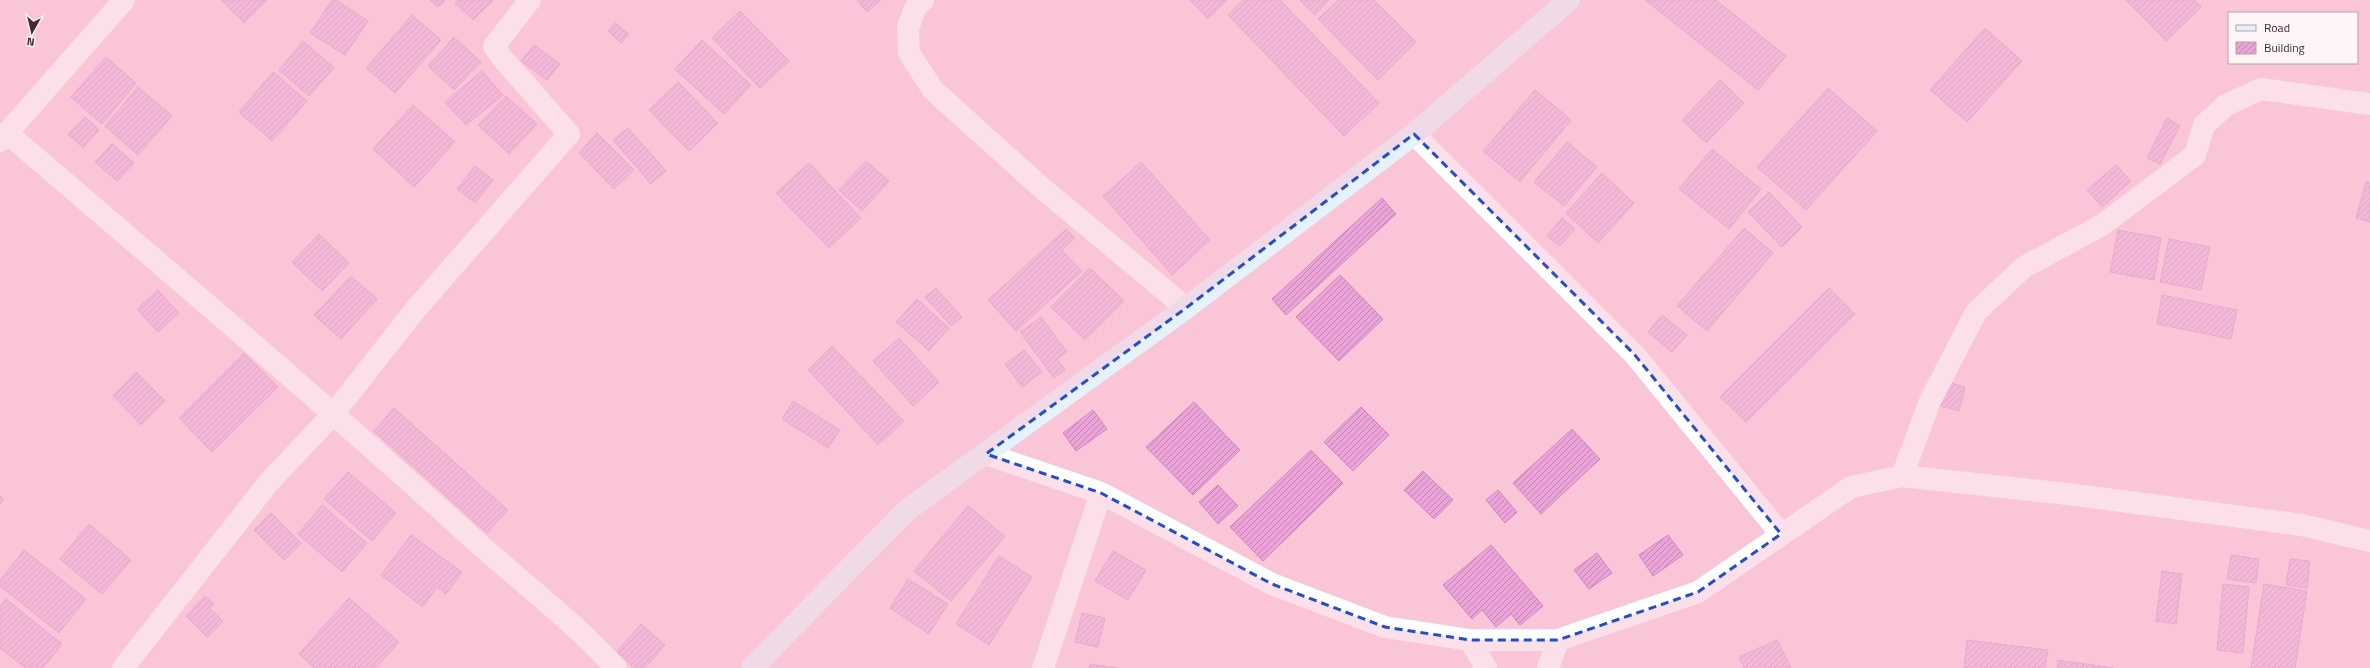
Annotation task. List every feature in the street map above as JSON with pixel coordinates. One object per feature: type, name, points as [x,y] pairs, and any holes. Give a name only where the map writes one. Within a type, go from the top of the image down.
[{"type":"street","points":[[124,0],[3,137],[334,413],[473,539],[587,636],[616,668]]},
{"type":"street","points":[[123,668],[269,482],[334,413],[415,310],[568,134],[503,59],[494,46],[530,0]]},
{"type":"street","points":[[922,0],[915,8],[908,28],[909,54],[933,90],[1042,188],[1186,308]]},
{"type":"street","points":[[752,668],[907,510],[1186,308],[1414,134],[1570,0]]},
{"type":"street","points":[[1902,476],[1930,401],[1976,312],[2024,267],[2102,225],[2195,155],[2204,125],[2226,105],[2261,89],[2370,104]]},
{"type":"street","points":[[1414,134],[1634,354],[1781,534]]},
{"type":"street","points":[[986,454],[1101,493],[1272,584],[1385,627],[1470,640],[1558,640],[1698,592],[1851,487],[1902,476],[2068,494],[2302,524],[2370,541]]},
{"type":"street","points":[[1043,668],[1101,493]]},
{"type":"street","points":[[1470,640],[1486,668]]},
{"type":"street","points":[[1548,668],[1558,640]]},
{"type":"highlighted area","points":[[1414,134],[1634,354],[1781,534],[1698,592],[1558,640],[1470,640],[1385,627],[1272,584],[1101,493],[986,454],[1186,308]]},
{"type":"building","points":[[221,0],[267,0],[244,23]]},
{"type":"building","points":[[332,0],[336,0],[368,21],[345,55],[310,33]]},
{"type":"building","points":[[430,0],[445,0],[438,7]]},
{"type":"building","points":[[458,0],[493,0],[473,20],[455,3]]},
{"type":"building","points":[[857,0],[881,0],[867,12]]},
{"type":"building","points":[[1190,0],[1227,0],[1208,19]]},
{"type":"building","points":[[1243,0],[1280,0],[1379,103],[1344,136],[1228,15]]},
{"type":"building","points":[[1300,0],[1329,0],[1315,15]]},
{"type":"building","points":[[1338,0],[1374,0],[1416,42],[1378,80],[1318,19]]},
{"type":"building","points":[[1645,0],[1716,0],[1786,56],[1758,90]]},
{"type":"building","points":[[2126,0],[2194,0],[2201,7],[2166,41]]},
{"type":"building","points":[[740,11],[789,61],[760,88],[712,38]]},
{"type":"building","points":[[412,15],[441,40],[395,93],[366,68]]},
{"type":"building","points":[[615,23],[629,34],[621,43],[608,31]]},
{"type":"building","points":[[1985,28],[2022,61],[1967,122],[1930,90]]},
{"type":"building","points":[[454,37],[481,62],[454,90],[428,66]]},
{"type":"building","points":[[702,40],[751,85],[724,114],[675,69]]},
{"type":"building","points":[[303,41],[334,68],[309,96],[279,70]]},
{"type":"building","points":[[534,45],[560,64],[547,80],[521,61]]},
{"type":"building","points":[[106,57],[136,83],[102,124],[71,97]]},
{"type":"building","points":[[482,71],[503,95],[466,125],[445,102]]},
{"type":"building","points":[[273,72],[307,101],[272,141],[239,112]]},
{"type":"building","points":[[1720,80],[1744,103],[1706,143],[1682,120]]},
{"type":"building","points":[[678,82],[718,123],[689,151],[649,110]]},
{"type":"building","points":[[138,87],[172,116],[138,155],[105,126]]},
{"type":"building","points":[[1828,88],[1877,131],[1806,210],[1757,167]]},
{"type":"building","points":[[1535,90],[1571,120],[1520,182],[1483,151]]},
{"type":"building","points":[[506,96],[537,124],[509,154],[478,125]]},
{"type":"building","points":[[413,105],[455,142],[414,187],[373,149]]},
{"type":"building","points":[[85,117],[99,130],[83,148],[68,134]]},
{"type":"building","points":[[2167,118],[2180,126],[2160,164],[2147,158]]},
{"type":"building","points":[[628,128],[666,171],[651,184],[613,140]]},
{"type":"building","points":[[597,133],[634,170],[614,189],[579,153]]},
{"type":"building","points":[[1567,142],[1597,167],[1564,206],[1534,182]]},
{"type":"building","points":[[112,144],[134,163],[117,181],[95,162]]},
{"type":"building","points":[[1712,149],[1761,189],[1729,229],[1679,189]]},
{"type":"building","points":[[866,161],[889,181],[862,211],[839,190]]},
{"type":"building","points":[[1141,162],[1210,240],[1172,275],[1103,196]]},
{"type":"building","points":[[809,163],[861,218],[829,248],[776,193]]},
{"type":"building","points":[[2116,165],[2131,181],[2102,207],[2087,190]]},
{"type":"building","points":[[475,166],[493,180],[475,203],[457,189]]},
{"type":"building","points":[[1602,173],[1634,203],[1598,243],[1566,213]]},
{"type":"building","points":[[2366,182],[2370,183],[2370,222],[2356,218]]},
{"type":"building","points":[[1769,192],[1802,227],[1782,247],[1748,212]]},
{"type":"building","points":[[1382,198],[1396,214],[1286,315],[1272,299]]},
{"type":"building","points":[[1562,218],[1575,229],[1560,246],[1547,236]]},
{"type":"building","points":[[1744,228],[1773,253],[1707,331],[1677,306]]},
{"type":"building","points":[[1066,229],[1075,238],[1062,250],[1082,271],[1016,331],[988,300]]},
{"type":"building","points":[[2118,230],[2161,238],[2154,280],[2110,272]]},
{"type":"building","points":[[319,234],[349,263],[322,291],[292,262]]},
{"type":"building","points":[[2169,239],[2210,247],[2201,290],[2160,282]]},
{"type":"building","points":[[1090,268],[1124,301],[1085,340],[1051,307]]},
{"type":"building","points":[[1340,275],[1383,319],[1339,361],[1296,317]]},
{"type":"building","points":[[351,276],[377,299],[341,339],[314,315]]},
{"type":"building","points":[[936,288],[962,317],[951,326],[925,297]]},
{"type":"building","points":[[1829,288],[1855,314],[1746,422],[1720,397]]},
{"type":"building","points":[[158,290],[179,313],[158,332],[137,309]]},
{"type":"building","points":[[2162,295],[2237,310],[2231,339],[2157,324]]},
{"type":"building","points":[[917,299],[949,328],[929,351],[896,322]]},
{"type":"building","points":[[1662,315],[1687,335],[1672,352],[1648,332]]},
{"type":"building","points":[[1041,317],[1067,352],[1057,359],[1065,370],[1054,378],[1020,332]]},
{"type":"building","points":[[899,338],[939,382],[913,406],[873,361]]},
{"type":"building","points":[[832,346],[904,421],[878,445],[808,370]]},
{"type":"building","points":[[1024,350],[1042,372],[1022,387],[1005,364]]},
{"type":"building","points":[[244,353],[278,387],[212,452],[179,418]]},
{"type":"building","points":[[136,372],[165,401],[141,425],[113,396]]},
{"type":"building","points":[[1944,381],[1965,387],[1959,411],[1937,405]]},
{"type":"building","points":[[793,401],[840,430],[828,448],[782,419]]},
{"type":"building","points":[[1194,402],[1240,450],[1193,495],[1146,447]]},
{"type":"building","points":[[1361,407],[1389,435],[1353,471],[1324,442]]},
{"type":"building","points":[[394,408],[508,510],[487,533],[374,431]]},
{"type":"building","points":[[1093,410],[1107,429],[1076,451],[1063,433]]},
{"type":"building","points":[[1572,429],[1600,459],[1541,514],[1513,483]]},
{"type":"building","points":[[1311,450],[1343,483],[1263,561],[1230,527]]},
{"type":"building","points":[[1423,471],[1453,500],[1434,519],[1404,490]]},
{"type":"building","points":[[348,472],[396,513],[372,541],[324,499]]},
{"type":"building","points":[[1218,485],[1238,506],[1218,524],[1199,502]]},
{"type":"building","points":[[1498,490],[1517,512],[1505,523],[1486,500]]},
{"type":"building","points":[[0,496],[4,499],[0,504]]},
{"type":"building","points":[[322,505],[367,543],[342,572],[298,534]]},
{"type":"building","points":[[968,506],[1005,536],[951,601],[914,571]]},
{"type":"building","points":[[271,513],[301,543],[284,560],[254,530]]},
{"type":"building","points":[[89,524],[131,560],[102,594],[60,559]]},
{"type":"building","points":[[411,535],[462,572],[446,594],[437,587],[423,607],[381,575]]},
{"type":"building","points":[[1668,535],[1683,555],[1653,576],[1639,555]]},
{"type":"building","points":[[1491,545],[1543,606],[1520,625],[1511,614],[1496,627],[1482,610],[1472,619],[1443,585]]},
{"type":"building","points":[[24,550],[86,599],[59,633],[0,586],[0,580]]},
{"type":"building","points":[[1113,551],[1146,570],[1128,600],[1095,581]]},
{"type":"building","points":[[1597,553],[1612,573],[1589,589],[1574,570]]},
{"type":"building","points":[[2231,555],[2259,559],[2256,583],[2227,579]]},
{"type":"building","points":[[999,556],[1032,577],[989,645],[956,624]]},
{"type":"building","points":[[2290,559],[2310,561],[2307,588],[2286,585]]},
{"type":"building","points":[[2162,571],[2182,574],[2176,624],[2156,621]]},
{"type":"building","points":[[908,579],[948,604],[929,634],[890,608]]},
{"type":"building","points":[[2223,584],[2249,587],[2243,653],[2217,650]]},
{"type":"building","points":[[2264,584],[2307,591],[2295,668],[2251,668]]},
{"type":"building","points":[[205,596],[214,604],[209,608],[223,621],[207,637],[186,616]]},
{"type":"building","points":[[349,598],[399,642],[376,668],[314,668],[299,654]]},
{"type":"building","points":[[6,599],[62,644],[43,668],[25,668],[0,648],[0,606]]},
{"type":"building","points":[[1082,613],[1105,618],[1098,647],[1075,642]]},
{"type":"building","points":[[641,624],[665,645],[645,668],[635,668],[617,652]]},
{"type":"building","points":[[1777,640],[1791,668],[1744,668],[1739,657]]},
{"type":"building","points":[[1967,640],[2048,650],[2045,668],[1964,668]]},
{"type":"building","points":[[2058,660],[2114,668],[2057,668]]},
{"type":"building","points":[[1090,664],[1117,668],[1089,668]]}]
